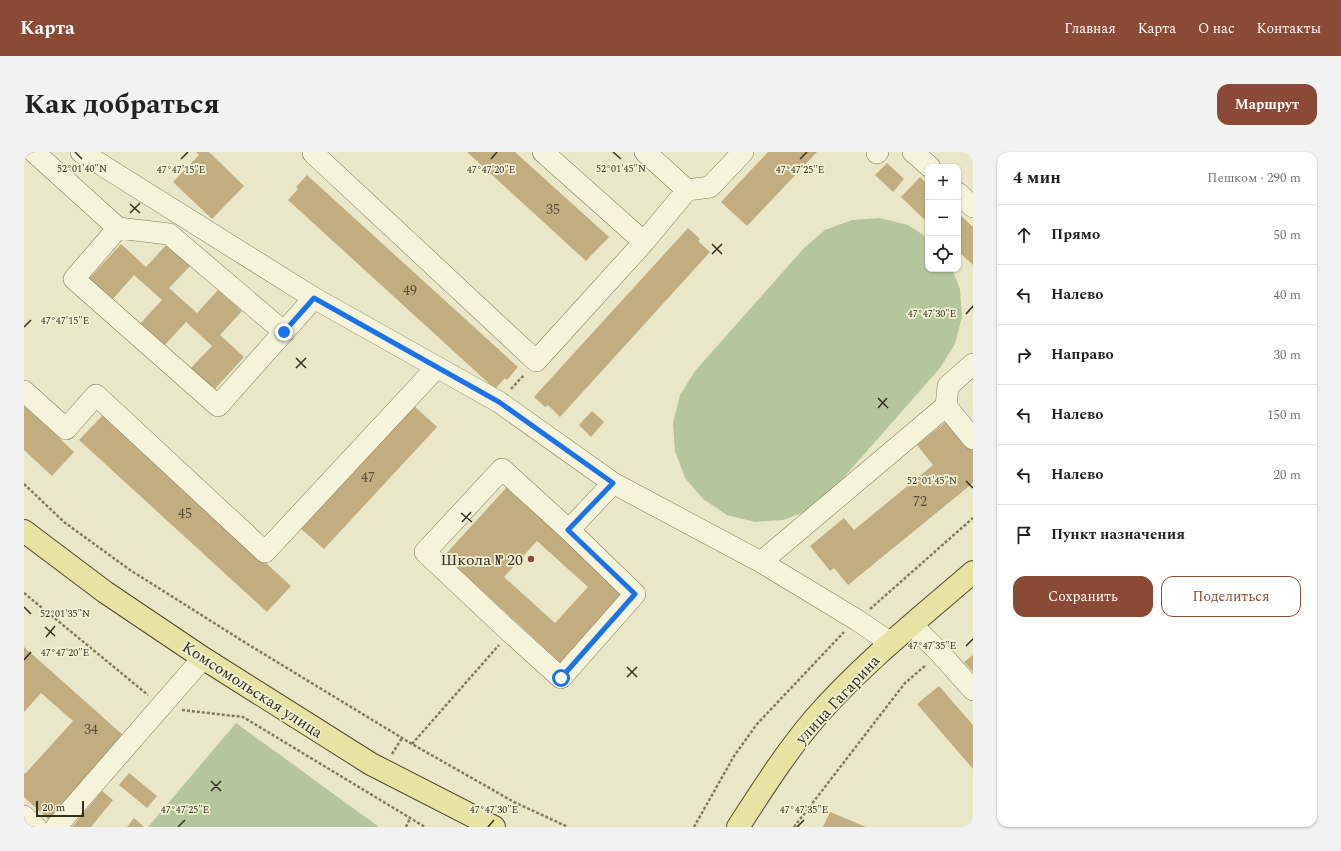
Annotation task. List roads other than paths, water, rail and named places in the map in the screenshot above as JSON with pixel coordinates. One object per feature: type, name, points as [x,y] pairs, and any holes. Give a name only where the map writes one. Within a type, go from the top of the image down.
[{"type":"main road","name":"Комсомольская улица","points":[[24,531],[105,592],[203,658],[371,764],[494,827]]},
{"type":"main road","name":"улица Гагарина","points":[[738,827],[777,767],[814,719],[855,675],[973,572]]},
{"type":"lane","points":[[34,152],[118,228],[169,234],[284,332]]},
{"type":"lane","points":[[81,152],[314,298],[499,402],[613,483],[761,562],[857,620],[891,643]]},
{"type":"lane","points":[[544,152],[644,242]]},
{"type":"lane","points":[[645,152],[687,190]]},
{"type":"lane","points":[[313,153],[536,361],[644,242],[687,190],[710,187],[743,152]]},
{"type":"lane","points":[[913,152],[927,164]]},
{"type":"lane","points":[[961,196],[973,207]]},
{"type":"lane","points":[[118,228],[74,279],[218,406],[314,298]]},
{"type":"lane","points":[[761,562],[946,406],[948,386],[973,364]]},
{"type":"lane","points":[[24,391],[66,428],[96,396],[265,552],[437,367]]},
{"type":"lane","points":[[946,406],[973,439]]},
{"type":"lane","points":[[502,469],[568,530],[635,594],[561,678],[424,552],[502,469]]},
{"type":"lane","points":[[568,530],[613,483]]},
{"type":"lane","points":[[912,625],[940,653],[973,690]]},
{"type":"lane","points":[[56,827],[203,658]]},
{"type":"lane","points":[[24,816],[36,827]]},
{"type":"place","name":"Школа № 20","points":[[531,559]]}]
